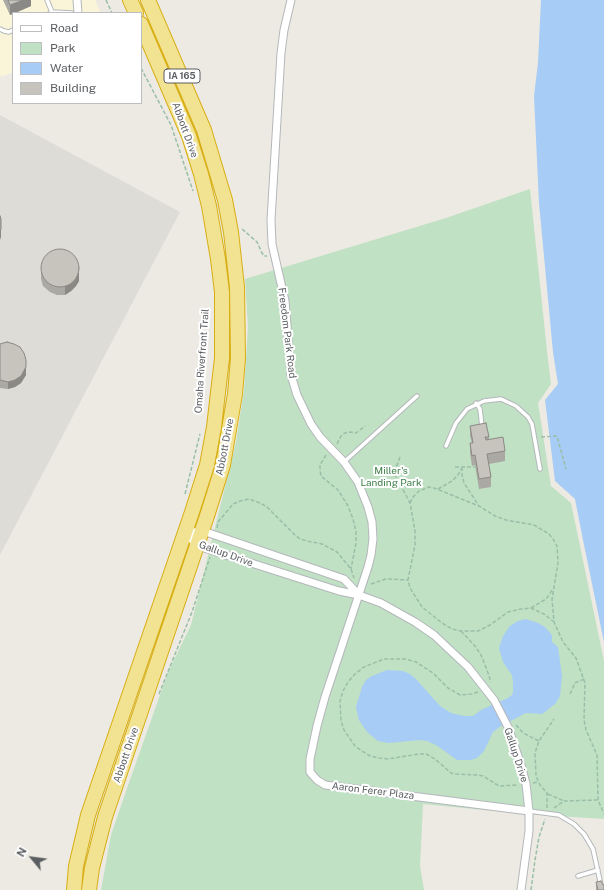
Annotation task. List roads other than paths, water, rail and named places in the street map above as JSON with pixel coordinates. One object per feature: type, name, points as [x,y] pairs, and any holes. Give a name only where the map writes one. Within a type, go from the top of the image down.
[{"type":"highway","points":[[130,0],[136,12]]},
{"type":"highway","name":"Abbott Drive","points":[[89,890],[92,868],[105,817],[198,546],[223,465],[235,394],[238,358],[237,287],[231,232],[225,200],[204,130],[148,0]]},
{"type":"highway","name":"Abbott Drive","points":[[74,890],[76,866],[88,815],[207,465],[214,427],[222,358],[222,292],[214,231],[209,206],[189,136],[142,26]]},
{"type":"street","points":[[77,0],[78,12]]},
{"type":"street","name":"Freedom Park Road","points":[[290,0],[281,53],[270,220],[272,244],[284,301],[288,357],[296,395],[311,424],[320,437],[351,470],[364,494],[372,522],[372,554],[359,595]]},
{"type":"street","name":"Gallup Drive","points":[[185,533],[203,531],[344,579],[359,595]]},
{"type":"street","name":"Gallup Drive","points":[[185,533],[198,546],[339,591],[359,595],[397,611],[434,635],[468,667],[512,726],[526,784],[529,811],[529,831],[521,890]]},
{"type":"street","name":"Aaron Ferer Plaza","points":[[359,595],[325,697],[317,726],[309,764],[310,772],[313,776],[325,785],[529,811]]},
{"type":"lane","points":[[47,0],[51,12]]},
{"type":"lane","points":[[0,29],[9,32],[12,30]]},
{"type":"lane","points":[[344,462],[416,396]]},
{"type":"lane","points":[[446,446],[456,423],[462,415],[476,403],[492,399],[501,399],[516,406],[528,417],[532,424],[540,469]]},
{"type":"lane","points":[[476,403],[480,409],[483,432]]},
{"type":"lane","points":[[529,811],[559,815],[574,824],[584,834],[593,849],[602,890]]},
{"type":"lane","points":[[578,876],[598,870]]},
{"type":"water","points":[[541,0],[604,0],[604,642],[575,499],[555,481],[545,400],[558,384],[553,352],[539,203],[534,96],[538,63]]},
{"type":"water","points":[[526,619],[545,627],[552,635],[552,642],[558,647],[562,676],[560,696],[556,703],[542,714],[526,713],[501,726],[493,732],[484,751],[477,758],[471,760],[457,760],[436,745],[427,741],[420,740],[388,743],[378,741],[367,732],[359,720],[356,707],[362,687],[366,680],[387,670],[403,671],[410,674],[440,706],[451,713],[464,716],[473,716],[481,710],[508,698],[513,692],[512,675],[503,662],[499,648],[503,636],[510,626],[518,621]]},
{"type":"park label","name":"Miller's Landing Park","points":[[391,476]]}]
